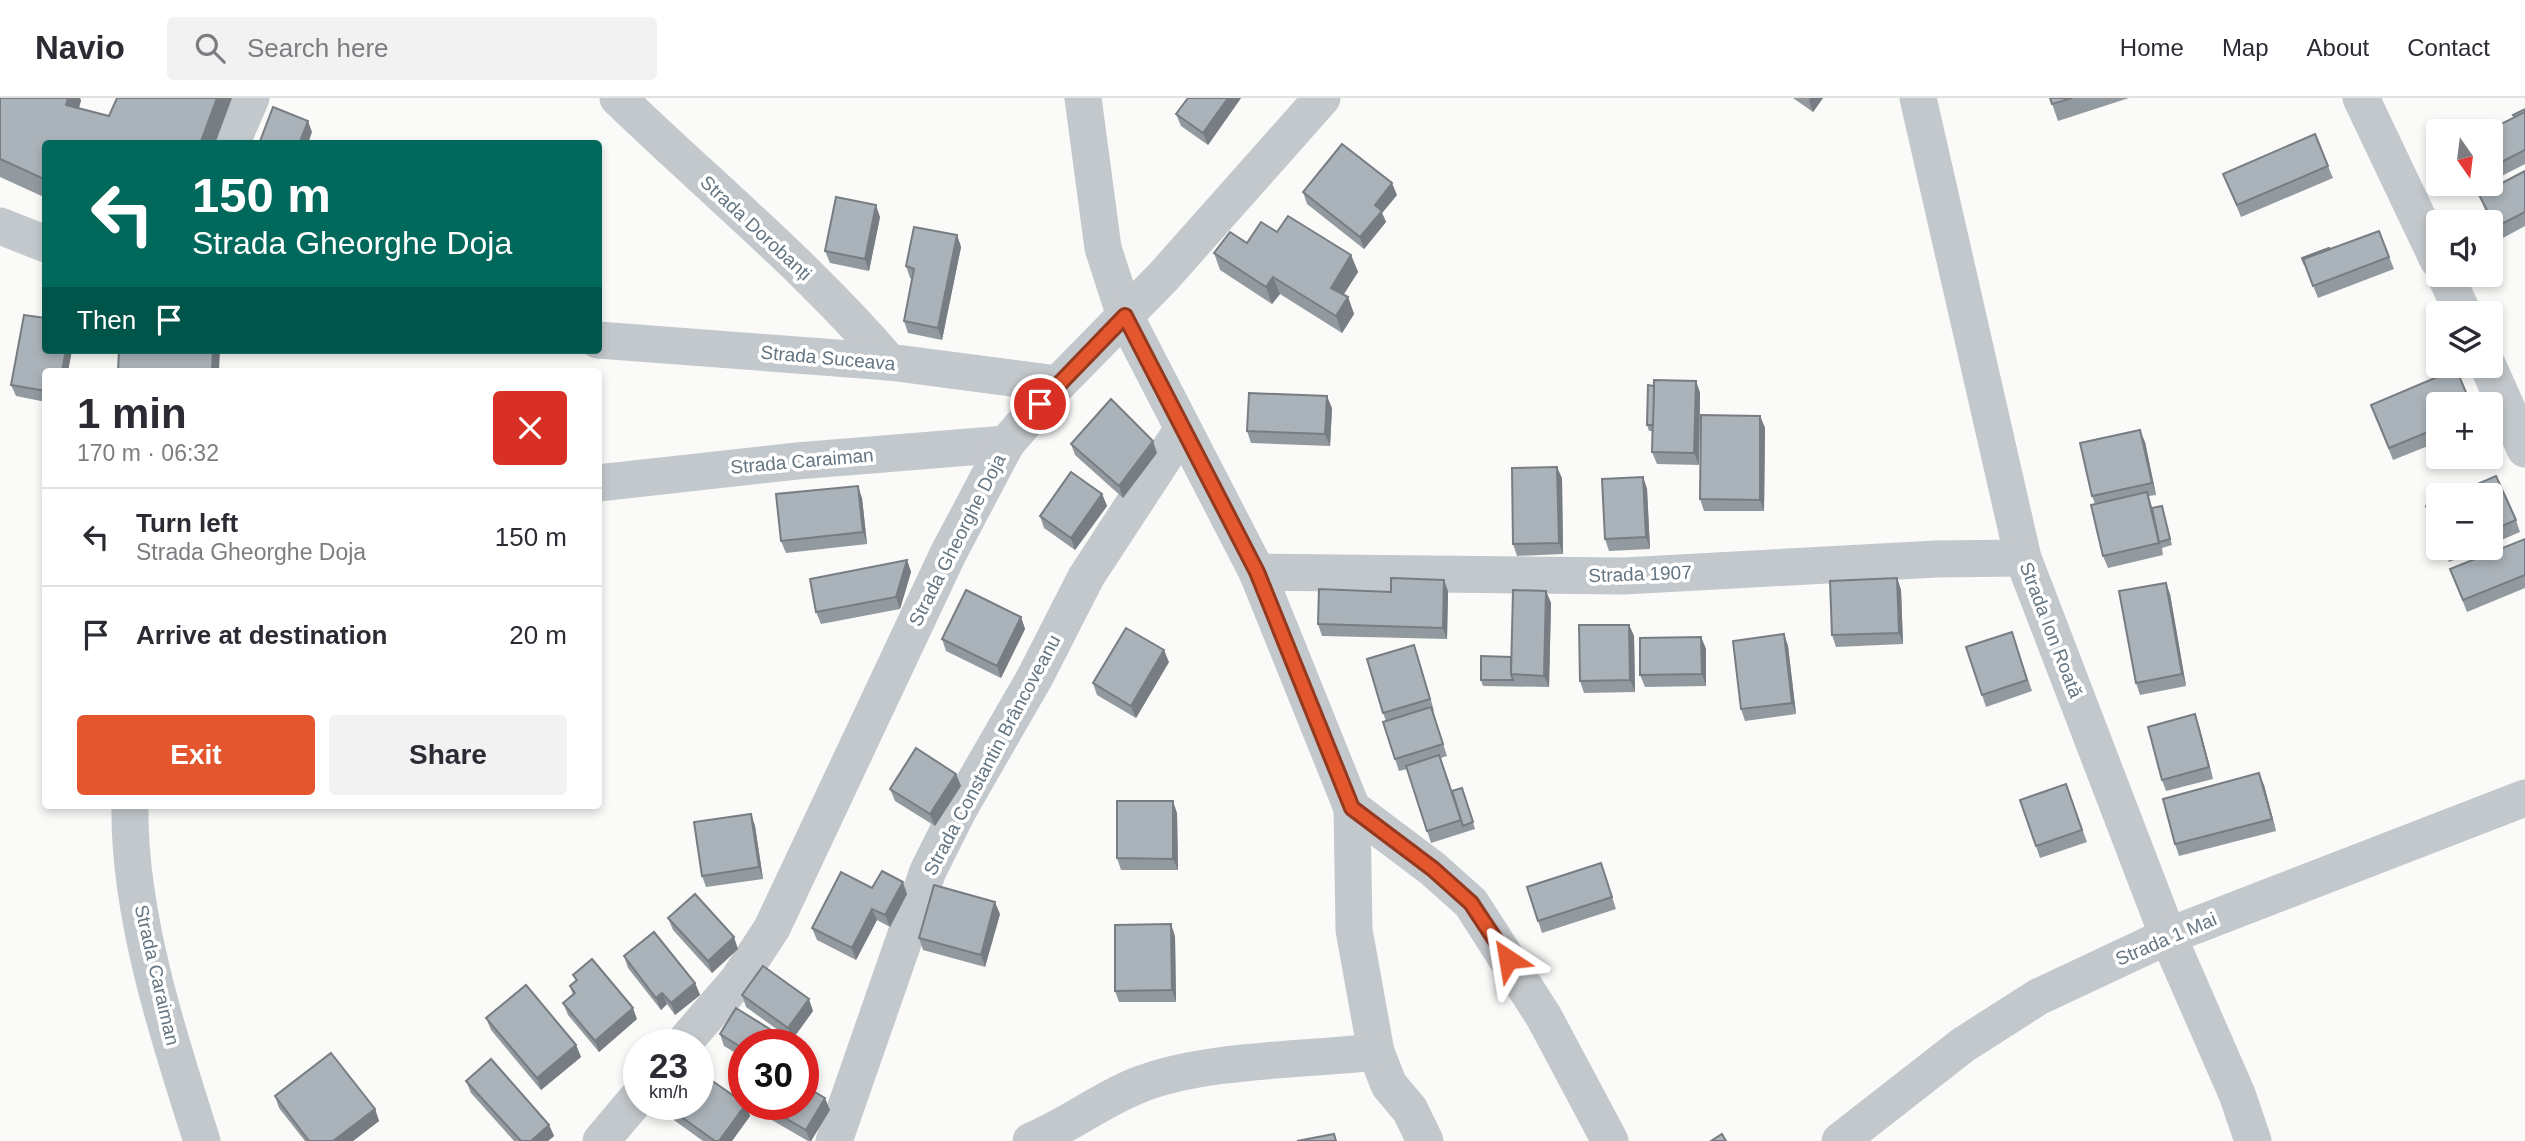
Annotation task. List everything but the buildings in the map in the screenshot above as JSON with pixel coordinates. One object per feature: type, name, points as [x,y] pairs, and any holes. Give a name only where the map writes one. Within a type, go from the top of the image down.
[{"type":"street","points":[[233,140],[251,98]]},
{"type":"street","name":"Strada Dorobanți","points":[[618,98],[780,247],[857,324],[890,362]]},
{"type":"street","points":[[1083,98],[1103,248],[1125,316],[1257,572],[1352,808],[1354,930],[1376,1052],[1389,1086],[1410,1110],[1425,1141]]},
{"type":"street","name":"Strada Gheorghe Doja","points":[[696,1029],[738,980],[772,928],[948,554],[1006,443],[1322,98]]},
{"type":"street","name":"Strada Ion Roată","points":[[1918,98],[2023,558],[2168,936],[2237,1094],[2253,1141]]},
{"type":"street","points":[[2361,98],[2426,235]]},
{"type":"street","points":[[0,226],[42,242]]},
{"type":"street","name":"Strada Suceava","points":[[602,340],[890,362],[1058,384]]},
{"type":"street","points":[[2493,378],[2525,449]]},
{"type":"street","name":"Strada Constantin Brâncoveanu","points":[[834,1141],[928,871],[959,809],[1035,677],[1086,577],[1182,430]]},
{"type":"street","name":"Strada Caraiman","points":[[602,483],[1006,443]]},
{"type":"street","name":"Strada 1907","points":[[1257,572],[1624,576],[1936,559],[2023,558]]},
{"type":"street","name":"Strada 1 Mai","points":[[1840,1141],[1963,1045],[2038,997],[2168,936],[2525,798]]},
{"type":"street","points":[[1352,808],[1433,869],[1471,903],[1544,1017],[1610,1141]]},
{"type":"street","name":"Strada Caraiman","points":[[130,809],[130,840],[139,905],[161,1002],[202,1141]]},
{"type":"street","points":[[1031,1141],[1058,1130],[1136,1086],[1191,1071],[1376,1052]]},
{"type":"street","points":[[601,1141],[623,1115]]},
{"type":"route","points":[[1040,404],[1125,316],[1257,572],[1352,808],[1433,869],[1471,903],[1508,959]]}]
